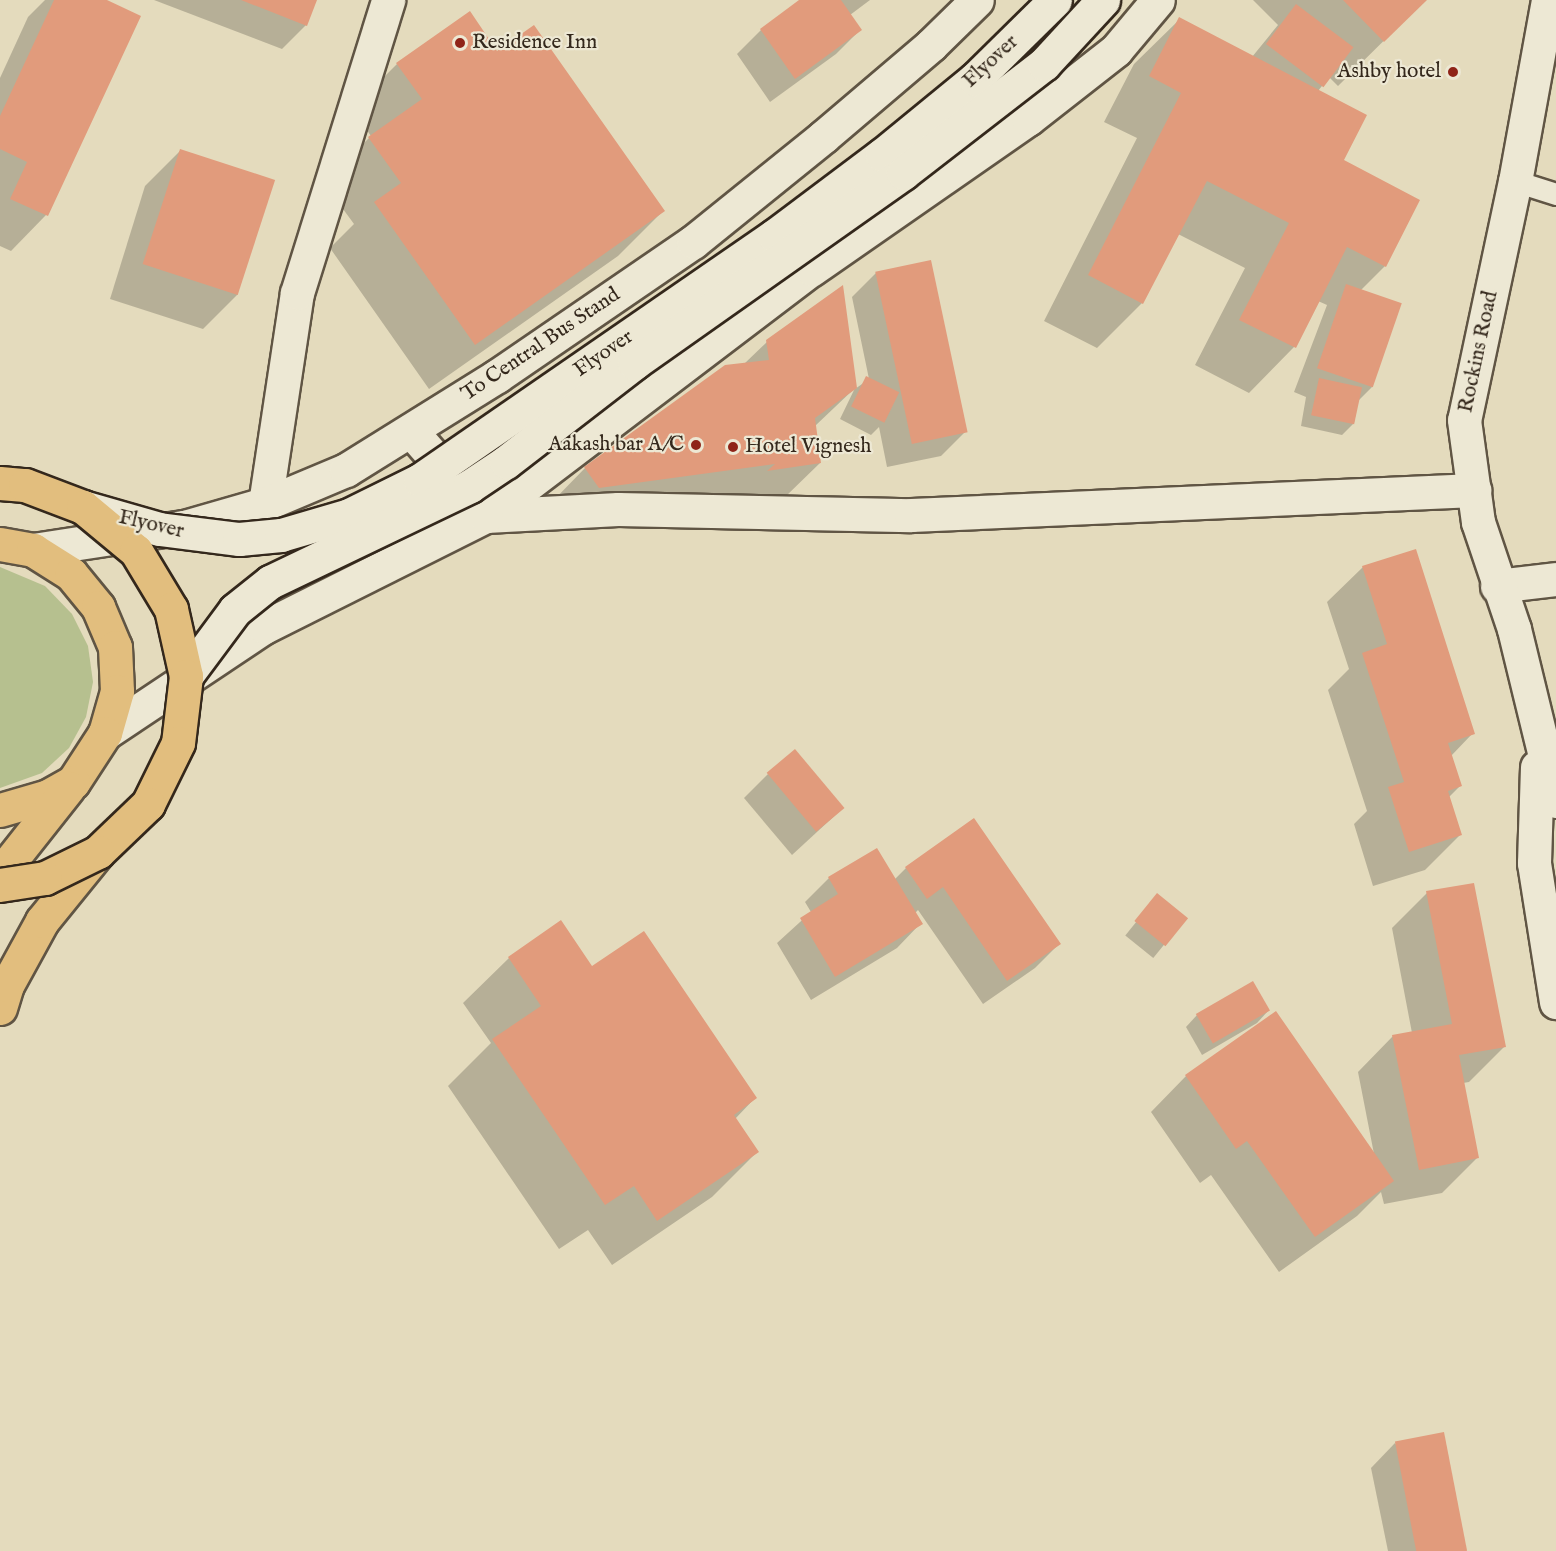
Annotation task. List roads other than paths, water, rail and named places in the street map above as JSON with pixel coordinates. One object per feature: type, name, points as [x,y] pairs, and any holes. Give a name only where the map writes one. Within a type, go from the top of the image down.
[{"type":"main road","points":[[0,483],[25,485],[83,507],[136,551],[171,609],[186,676],[178,743],[147,804],[98,852],[42,921],[8,985],[0,1008]]},
{"type":"main road","points":[[0,544],[33,550],[71,574],[98,607],[115,647],[117,691],[105,733],[73,782],[0,874]]},
{"type":"main road","points":[[0,810],[48,796],[73,782]]},
{"type":"main road","points":[[0,885],[45,878],[98,852]]},
{"type":"street","points":[[265,504],[297,293],[388,0]]},
{"type":"street","name":"To Central Bus Stand","points":[[33,550],[184,527],[265,504],[346,470],[411,431],[693,242],[841,122],[931,45],[976,0]]},
{"type":"street","name":"Flyover","points":[[83,507],[159,529],[239,539],[281,535],[349,515],[420,480],[774,236],[882,155],[975,79],[1055,0]]},
{"type":"street","name":"Flyover","points":[[186,676],[234,610],[270,582],[470,486],[506,462],[634,363],[903,173],[1044,64],[1103,0]]},
{"type":"street","points":[[105,733],[264,627],[486,516],[812,269],[1028,118],[1116,50],[1158,0]]},
{"type":"street","name":"Rockins Road","points":[[1548,0],[1515,181],[1464,420],[1478,522],[1497,586],[1514,628],[1538,735],[1556,801]]},
{"type":"street","points":[[411,431],[486,516]]},
{"type":"street","points":[[486,516],[618,509],[911,515],[1474,490]]},
{"type":"street","points":[[1497,586],[1556,579]]},
{"type":"street","name":"Rockins Road","points":[[1538,735],[1534,863],[1556,1002]]},
{"type":"lane","points":[[1515,181],[1556,194]]},
{"type":"place","name":"Residence Inn","points":[[460,43]]},
{"type":"place","name":"Ashby hotel","points":[[1453,72]]},
{"type":"place","name":"Aakash bar A/C","points":[[696,445]]},
{"type":"place","name":"Hotel Vignesh","points":[[733,447]]}]
